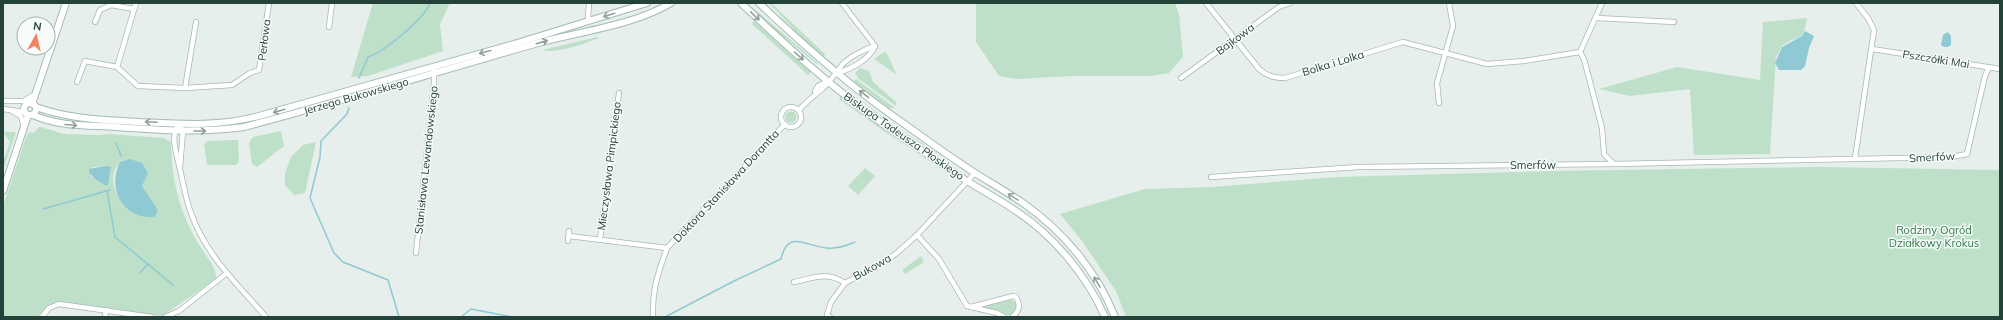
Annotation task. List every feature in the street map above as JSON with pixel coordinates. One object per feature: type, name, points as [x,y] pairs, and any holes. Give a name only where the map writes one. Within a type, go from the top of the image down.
[{"type":"street","points":[[3,109],[29,114],[36,112],[32,105],[35,94],[66,3]]},
{"type":"street","points":[[77,82],[85,61],[117,67],[136,3]]},
{"type":"street","name":"Perłowa","points":[[117,67],[138,86],[185,88],[232,85],[250,73],[259,70],[268,3]]},
{"type":"street","points":[[329,27],[332,3]]},
{"type":"street","points":[[589,3],[587,13],[588,18],[592,20]]},
{"type":"street","name":"Jerzego Bukowskiego","points":[[32,105],[46,111],[84,118],[211,125],[240,121],[433,67],[646,3]]},
{"type":"street","name":"Jerzego Bukowskiego","points":[[29,114],[43,119],[75,125],[175,131],[208,131],[244,127],[568,35],[629,20],[658,10],[671,3]]},
{"type":"street","name":"Biskupa Tadeusza Płoskiego","points":[[742,3],[828,81],[873,117],[967,181],[1017,212],[1037,227],[1054,243],[1075,267],[1089,287],[1105,317]]},
{"type":"street","name":"Biskupa Tadeusza Płoskiego","points":[[759,3],[837,73],[891,115],[975,173],[1024,204],[1045,220],[1069,243],[1083,261],[1106,297],[1115,317]]},
{"type":"street","points":[[842,3],[875,46]]},
{"type":"street","name":"Bolka i Lolka","points":[[1206,3],[1259,69],[1269,76],[1277,78],[1285,78],[1403,42],[1446,52],[1487,64],[1516,62],[1580,52]]},
{"type":"street","name":"Bajkowa","points":[[1181,78],[1279,7],[1290,3]]},
{"type":"street","points":[[1439,103],[1437,83],[1453,26],[1449,3]]},
{"type":"street","points":[[1602,3],[1597,18],[1580,52],[1584,59],[1602,128],[1604,154],[1614,164]]},
{"type":"street","points":[[1855,158],[1874,30],[1868,18],[1856,3]]},
{"type":"street","points":[[95,22],[100,10],[111,5],[134,10]]},
{"type":"street","points":[[1597,18],[1674,22]]},
{"type":"street","points":[[185,88],[196,22]]},
{"type":"street","points":[[837,73],[849,69],[865,58],[872,53],[875,46]]},
{"type":"street","points":[[799,110],[813,95],[818,86],[828,81],[837,73],[843,64],[867,49],[875,46]]},
{"type":"street","name":"Pszczółki Mai","points":[[1872,49],[2000,69]]},
{"type":"street","name":"Stanisława Lewandowskiego","points":[[416,253],[435,74],[433,67]]},
{"type":"street","name":"Smerfów","points":[[1210,177],[1359,167],[1614,164],[1951,157],[1967,154],[1985,76],[1989,68]]},
{"type":"street","name":"Mieczysława Pimpickiego","points":[[600,239],[619,93]]},
{"type":"street","points":[[14,102],[24,101],[35,94]]},
{"type":"street","points":[[35,94],[38,104],[46,111]]},
{"type":"street","points":[[3,101],[32,105]]},
{"type":"street","points":[[29,114],[24,108],[32,105]]},
{"type":"street","points":[[793,107],[799,110],[801,118],[798,124],[790,126],[784,124],[782,119],[784,110],[793,107]]},
{"type":"street","points":[[12,111],[21,116],[24,127]]},
{"type":"street","points":[[3,191],[29,114]]},
{"type":"street","points":[[24,127],[30,121],[43,119]]},
{"type":"street","points":[[180,124],[175,131],[175,152],[191,214],[207,246],[227,273],[266,317]]},
{"type":"street","points":[[180,124],[183,131],[180,167]]},
{"type":"street","name":"Doktora Stanisława Dorantta","points":[[667,248],[784,124]]},
{"type":"street","points":[[975,173],[917,235],[939,258],[964,304],[970,308],[998,313],[1004,317]]},
{"type":"street","name":"Bukowa","points":[[845,283],[886,261],[917,235]]},
{"type":"street","name":"Mieczysława Pimpickiego","points":[[569,236],[667,248]]},
{"type":"street","points":[[653,317],[655,285],[659,268],[667,248]]},
{"type":"street","points":[[165,317],[179,311],[227,273]]},
{"type":"street","points":[[794,282],[828,275],[845,283],[831,302],[828,316]]},
{"type":"street","points":[[970,308],[1013,296],[1016,297],[1019,304],[1018,312],[1012,317]]},
{"type":"street","points":[[42,317],[49,308],[59,304],[152,317]]},
{"type":"street","points":[[105,317],[106,310]]},
{"type":"green space","points":[[373,3],[450,3],[440,24],[443,51],[368,76],[351,77]]},
{"type":"green space","points":[[747,3],[818,63],[817,64],[768,24]]},
{"type":"green space","points":[[769,3],[771,3],[825,54],[824,57],[803,39]]},
{"type":"green space","points":[[976,3],[1175,3],[1179,14],[1183,57],[1169,73],[1150,76],[1072,76],[1017,79],[999,76],[976,42]]},
{"type":"green space","points":[[1807,18],[1806,26],[1802,35],[1782,46],[1776,57],[1770,154],[1694,155],[1690,89],[1630,96],[1599,89],[1677,67],[1760,80],[1763,22]]},
{"type":"green space","points":[[754,21],[811,72],[808,75],[752,24]]},
{"type":"green space","points":[[597,37],[599,38],[562,50],[542,50]]},
{"type":"green space","points":[[886,52],[897,75],[874,59]]},
{"type":"green space","points":[[860,68],[869,71],[873,82],[896,102],[896,106],[859,79],[855,73]]},
{"type":"green space","points":[[856,79],[895,108],[889,108],[854,81]]},
{"type":"green space","points":[[847,90],[896,127],[954,163],[894,128]]},
{"type":"green space","points":[[841,96],[912,151],[839,99]]},
{"type":"green space","points":[[791,111],[795,113],[797,117],[795,121],[791,123],[787,121],[785,117],[787,113]]},
{"type":"green space","points":[[39,127],[41,127],[64,134],[108,134],[164,138],[171,142],[172,166],[176,190],[188,225],[196,241],[214,269],[216,279],[162,316],[58,304],[47,307],[40,317],[3,317],[3,206],[26,137],[29,132],[34,133]],"holes":[[[124,160],[147,173],[142,186],[158,210],[155,217],[144,216],[134,212],[125,205],[118,196],[114,186],[113,176],[116,167]],[[105,166],[111,170],[106,186],[91,176],[92,167]]]},
{"type":"green space","points":[[281,131],[284,146],[257,167],[252,164],[249,143],[253,137]]},
{"type":"green space","points":[[3,132],[16,132],[3,170],[3,162],[10,142]]},
{"type":"green space","points":[[238,140],[239,161],[236,165],[207,165],[204,145],[207,141]]},
{"type":"green space","points":[[316,142],[305,193],[294,195],[285,185],[285,173],[291,157],[303,145]]},
{"type":"green space","name":"Rodziny Ogród Działkowy Krokus","points":[[1822,167],[2000,170],[2000,317],[1126,317],[1116,291],[1082,241],[1060,214],[1145,189],[1212,187],[1336,177],[1550,171]]},
{"type":"green space","points":[[865,168],[875,176],[858,195],[848,186]]},
{"type":"green space","points":[[921,256],[924,262],[905,274],[902,270]]},
{"type":"green space","points":[[1008,298],[1015,302],[1017,307],[1012,315],[1002,314],[984,308],[985,305]]},
{"type":"water","points":[[1805,31],[1814,36],[1809,48],[1805,66],[1801,70],[1779,70],[1775,63],[1782,47],[1802,36]]},
{"type":"water","points":[[1948,32],[1951,36],[1951,45],[1944,47],[1941,45],[1943,35]]},
{"type":"water","points":[[130,159],[142,163],[148,173],[142,186],[158,210],[155,217],[144,217],[134,213],[121,201],[117,192],[115,182],[116,172],[120,162]]},
{"type":"water","points":[[105,166],[111,167],[108,185],[106,186],[95,179],[89,172],[89,169]]},
{"type":"waterway","points":[[359,78],[368,57],[384,49],[403,34],[427,9],[430,3]]},
{"type":"waterway","points":[[349,108],[347,114],[321,141],[320,157],[310,198],[334,253],[343,262],[388,280],[399,317]]},
{"type":"waterway","points":[[116,143],[121,156]]},
{"type":"waterway","points":[[43,209],[110,190]]},
{"type":"waterway","points":[[107,191],[115,237],[173,285]]},
{"type":"waterway","points":[[665,317],[734,281],[781,259],[788,244],[793,242],[831,248],[841,247],[855,242]]},
{"type":"waterway","points":[[140,273],[148,264]]},
{"type":"waterway","points":[[461,317],[471,309],[513,317]]}]
